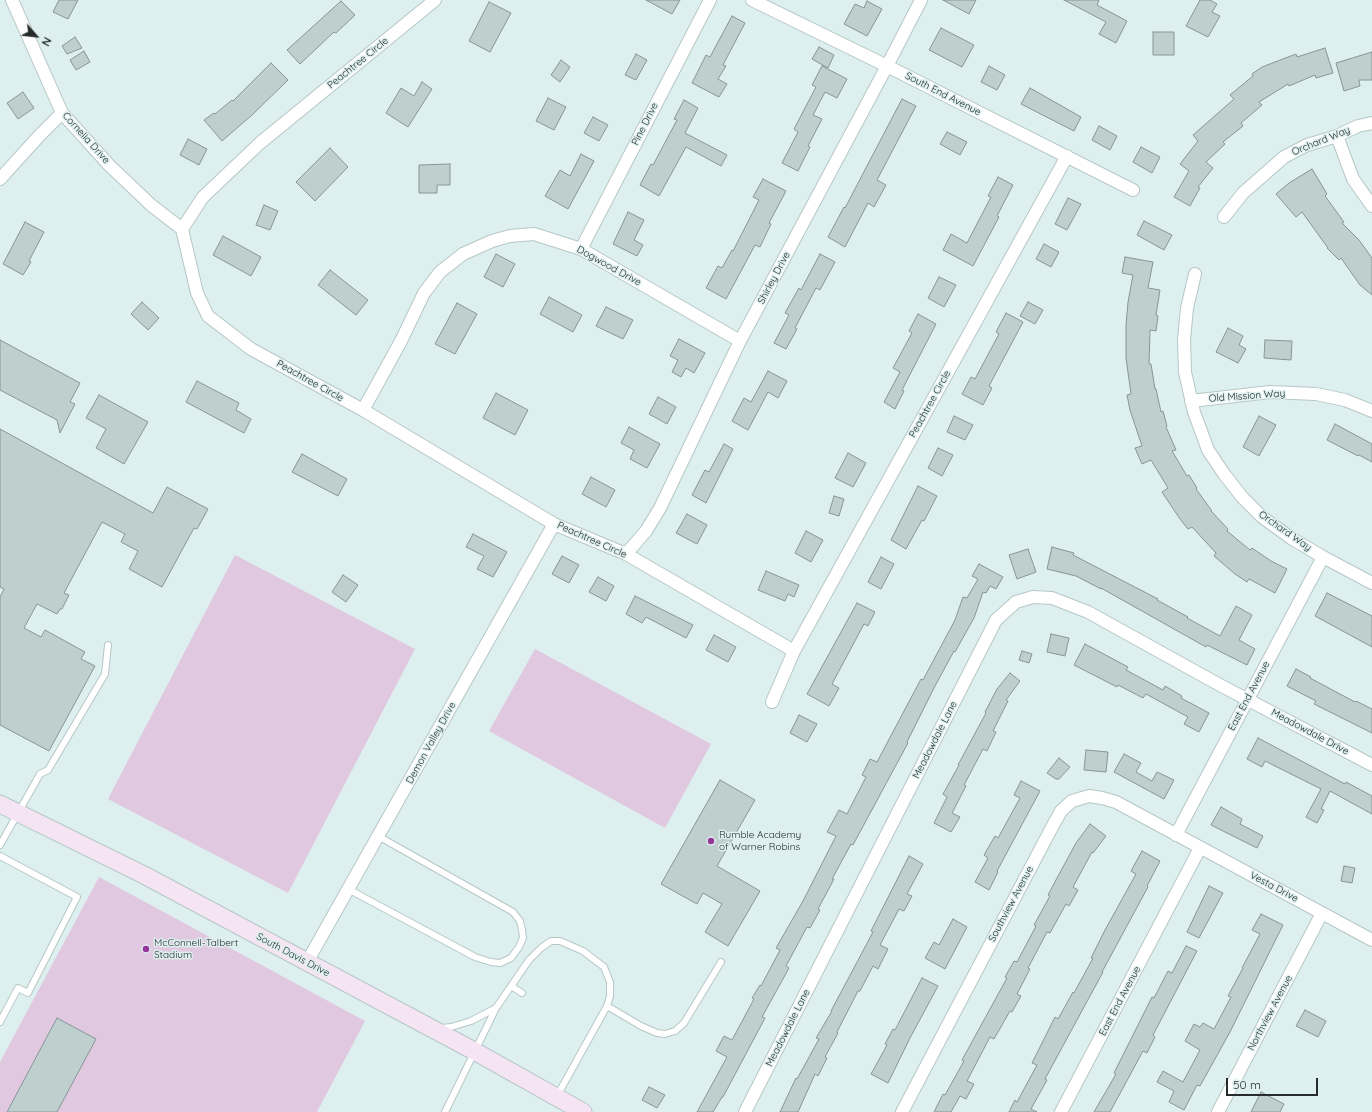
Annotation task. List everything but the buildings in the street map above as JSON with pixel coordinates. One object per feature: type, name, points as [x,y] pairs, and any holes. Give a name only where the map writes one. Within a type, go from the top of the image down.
[{"type":"street","name":"Cornelia Drive","points":[[12,0],[62,113],[109,165],[151,205],[182,229]]},
{"type":"street","name":"Peachtree Circle","points":[[435,0],[260,143],[203,197],[182,229],[197,293],[208,316],[251,349],[363,410],[554,524],[626,554],[794,651]]},
{"type":"street","name":"Pine Drive","points":[[581,249],[710,0]]},
{"type":"street","name":"South End Avenue","points":[[752,0],[1133,190]]},
{"type":"street","name":"Shirley Drive","points":[[626,554],[646,531],[660,508],[740,341],[921,0]]},
{"type":"street","points":[[0,179],[40,134],[62,113]]},
{"type":"street","name":"Orchard Way","points":[[1224,217],[1243,193],[1284,157],[1307,145],[1337,136],[1358,126],[1372,123]]},
{"type":"street","points":[[1337,136],[1353,179],[1372,206]]},
{"type":"street","name":"Peachtree Circle","points":[[772,702],[794,651],[1067,156]]},
{"type":"street","name":"Dogwood Drive","points":[[363,410],[401,341],[424,293],[440,272],[463,254],[492,241],[510,236],[534,234],[581,249],[740,341]]},
{"type":"street","name":"Orchard Way","points":[[1195,274],[1187,308],[1184,340],[1185,372],[1191,400],[1208,450],[1242,497],[1262,517],[1323,557],[1372,583]]},
{"type":"street","name":"Old Mission Way","points":[[1191,400],[1270,392],[1316,394],[1346,400],[1372,411]]},
{"type":"street","name":"Demon Valley Drive","points":[[307,962],[554,524]]},
{"type":"street","name":"East End Avenue","points":[[1176,835],[1323,557]]},
{"type":"street","name":"Meadowdale Lane","points":[[745,1112],[996,620],[1016,602],[1033,597],[1052,598],[1088,612],[1248,699]]},
{"type":"street","name":"Meadowdale Drive","points":[[1248,699],[1372,765]]},
{"type":"street","name":"Southview Avenue","points":[[902,1112],[1061,811],[1072,801],[1089,796],[1102,798],[1116,802],[1176,835]]},
{"type":"street","name":"South Davis Drive","points":[[0,804],[144,875],[476,1052],[583,1112]]},
{"type":"street","name":"Vesta Drive","points":[[1176,835],[1372,940]]},
{"type":"street","name":"East End Avenue","points":[[1061,1112],[1200,848]]},
{"type":"street","name":"Northview Avenue","points":[[1218,1112],[1322,913]]},
{"type":"lane","points":[[0,845],[40,774],[48,770],[105,674],[108,645]]},
{"type":"lane","points":[[348,889],[475,957],[500,963],[511,958],[519,947],[523,938],[522,930],[520,921],[513,912],[378,836]]},
{"type":"lane","points":[[0,856],[78,897],[28,993],[18,988],[0,1022]]},
{"type":"lane","points":[[445,1112],[476,1052],[496,1008],[529,960],[541,948],[551,941],[560,941],[583,951],[604,967],[610,982],[610,996],[607,1006],[556,1097]]},
{"type":"lane","points":[[607,1006],[641,1026],[657,1033],[665,1034],[675,1032],[684,1023],[721,962]]},
{"type":"lane","points":[[511,986],[522,993]]},
{"type":"lane","points":[[433,1030],[451,1027],[471,1021],[496,1008]]},
{"type":"shaded area","points":[[235,555],[415,649],[288,893],[108,799]]},
{"type":"shaded area","points":[[535,649],[711,744],[665,828],[489,731]]},
{"type":"shaded area","name":"McConnell-Talbert Stadium","points":[[99,877],[365,1021],[317,1112],[0,1112],[0,1062]]},
{"type":"place","name":"Rumble Academy of Warner Robins","points":[[711,841]]},
{"type":"place","name":"McConnell-Talbert Stadium","points":[[146,949]]}]
